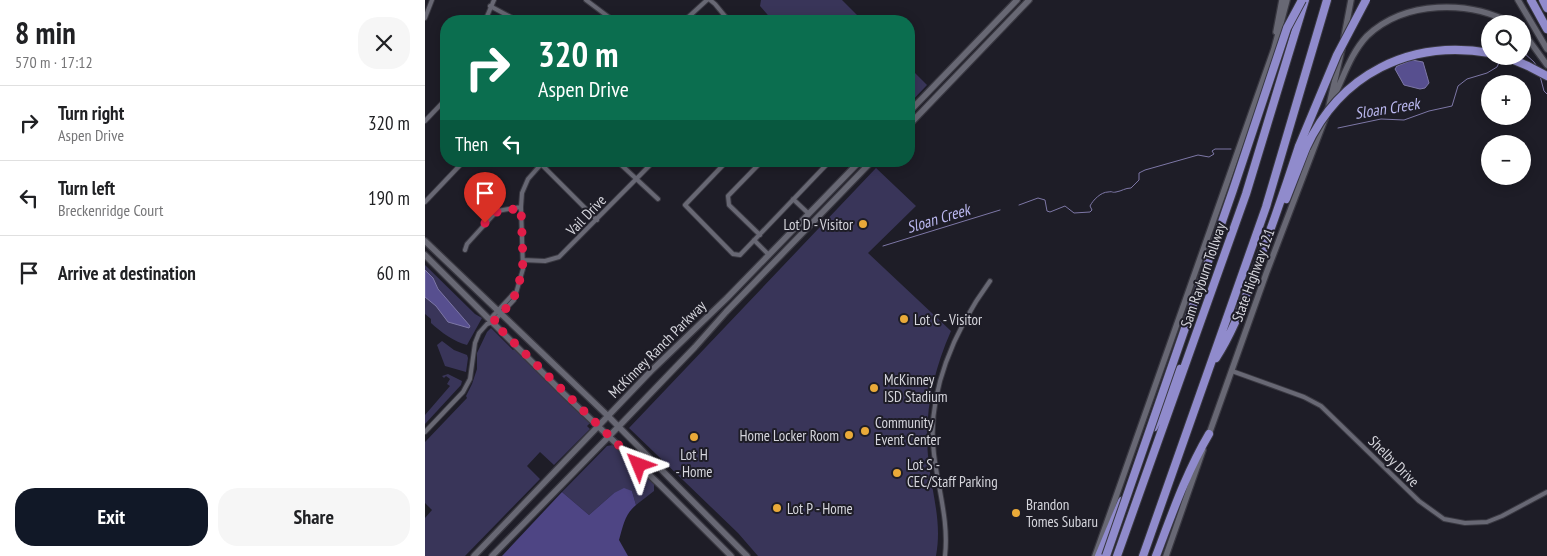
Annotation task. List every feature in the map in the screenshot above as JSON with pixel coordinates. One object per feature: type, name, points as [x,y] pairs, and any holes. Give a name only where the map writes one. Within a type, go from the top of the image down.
[{"type":"highway","name":"Sam Rayburn Tollway","points":[[1117,556],[1246,194],[1303,0]]},
{"type":"highway","points":[[1106,556],[1227,209],[1287,28],[1303,0]]},
{"type":"highway","points":[[1143,556],[1276,175],[1327,0]]},
{"type":"highway","points":[[1209,368],[1226,342],[1245,299],[1337,55],[1366,0]]},
{"type":"highway","points":[[1531,0],[1547,29]]},
{"type":"highway","points":[[1543,0],[1547,8]]},
{"type":"highway","points":[[1303,147],[1333,106],[1355,84],[1382,66],[1428,51],[1460,49],[1481,51]]},
{"type":"highway","points":[[1526,65],[1547,76]]},
{"type":"highway","points":[[1097,556],[1175,378],[1190,352]]},
{"type":"highway","points":[[1156,556],[1180,491],[1209,434]]},
{"type":"main road","points":[[915,106],[1017,0]]},
{"type":"main road","points":[[915,119],[1029,0]]},
{"type":"main road","points":[[1265,73],[1282,0]]},
{"type":"main road","points":[[1097,556],[1274,49],[1287,0]]},
{"type":"main road","name":"State Highway 121","points":[[1166,556],[1330,105],[1351,0]]},
{"type":"main road","points":[[1330,105],[1359,47],[1378,26],[1402,10],[1417,4],[1450,0],[1489,9],[1499,15]]},
{"type":"main road","points":[[1518,0],[1547,49]]},
{"type":"main road","points":[[1531,43],[1547,64]]},
{"type":"main road","name":"McKinney Ranch Parkway","points":[[474,556],[598,426],[727,298],[854,167]]},
{"type":"main road","name":"McKinney Ranch Parkway","points":[[492,556],[619,427],[726,312],[867,167]]},
{"type":"main road","points":[[425,241],[608,416],[747,556]]},
{"type":"main road","points":[[425,255],[490,322],[731,556]]},
{"type":"main road","points":[[769,255],[775,261]]},
{"type":"main road","points":[[685,338],[695,347]]},
{"type":"main road","points":[[695,519],[703,512]]},
{"type":"street","points":[[425,18],[432,0]]},
{"type":"street","points":[[487,15],[494,0]]},
{"type":"street","points":[[586,0],[606,15]]},
{"type":"street","points":[[691,15],[708,0],[715,4],[724,15]]},
{"type":"street","points":[[490,6],[506,15]]},
{"type":"street","points":[[425,121],[440,105]]},
{"type":"street","points":[[425,202],[458,167]]},
{"type":"street","points":[[425,432],[467,386],[472,368],[475,343],[479,333],[514,300],[521,279],[523,260],[521,208],[525,186],[528,179],[539,167]]},
{"type":"street","points":[[547,167],[597,220]]},
{"type":"street","points":[[623,167],[658,200]]},
{"type":"street","name":"Vail Drive","points":[[523,260],[545,261],[559,257],[648,167]]},
{"type":"street","points":[[721,167],[685,205],[733,254],[740,255],[824,167]]},
{"type":"street","points":[[756,167],[728,196],[728,200],[729,204],[760,235]]},
{"type":"street","points":[[793,199],[809,214]]},
{"type":"street","points":[[465,250],[467,244],[497,212],[521,208]]},
{"type":"street","points":[[754,240],[769,255]]},
{"type":"street","points":[[945,556],[946,522],[934,452],[934,414],[942,377],[954,343],[971,310],[990,280]]},
{"type":"street","name":"Shelby Drive","points":[[1232,371],[1304,397],[1321,406],[1419,501],[1444,519],[1465,523],[1487,522],[1547,492]]},
{"type":"shaded area","points":[[761,0],[842,0],[857,15],[768,15],[760,6]]},
{"type":"shaded area","points":[[1412,60],[1423,62],[1429,83],[1425,88],[1420,89],[1404,85],[1395,69],[1397,66]]},
{"type":"shaded area","points":[[915,73],[927,85],[915,98]]},
{"type":"shaded area","points":[[876,168],[916,206],[868,253],[951,331],[934,380],[928,413],[927,448],[938,532],[936,556],[758,556],[738,533],[629,428]]},
{"type":"shaded area","points":[[425,265],[475,314],[482,318],[467,345],[457,342],[443,333],[431,323],[431,319],[425,314]]},
{"type":"shaded area","points":[[425,270],[433,278],[438,289],[470,326],[469,328],[448,322],[436,306],[425,297]]},
{"type":"shaded area","points":[[491,328],[513,350],[516,348],[590,423],[587,426],[590,429],[554,465],[540,452],[527,466],[540,479],[465,556],[425,556],[425,518],[432,510],[425,503],[425,442],[467,398],[466,396],[477,369],[477,353],[487,332]]},
{"type":"shaded area","points":[[442,341],[454,350],[467,355],[466,372],[445,366],[437,345]]},
{"type":"shaded area","points":[[448,374],[462,381],[461,385],[425,424],[425,415],[450,386],[447,384],[450,379],[442,376]]},
{"type":"shaded area","points":[[613,445],[654,483],[654,491],[636,505],[632,491],[614,493],[589,515],[562,492],[607,446]]},
{"type":"shaded area","points":[[624,488],[632,491],[636,505],[627,516],[619,540],[628,556],[502,556],[562,492],[589,515],[614,493]]},
{"type":"waterway","name":"Sloan Creek","points":[[1531,59],[1536,65]]},
{"type":"waterway","name":"Sloan Creek","points":[[1338,128],[1381,119],[1404,120],[1429,111],[1452,106],[1458,86],[1467,79],[1487,73],[1498,65]]},
{"type":"waterway","name":"Sloan Creek","points":[[1540,76],[1544,91],[1547,94]]},
{"type":"waterway","name":"Sloan Creek","points":[[1019,205],[1038,198],[1045,200],[1047,211],[1050,212],[1065,206],[1074,213],[1090,212],[1092,210],[1090,206],[1097,197],[1105,192],[1116,192],[1131,188],[1139,180],[1139,173],[1145,170],[1198,155],[1209,157],[1214,154],[1212,151],[1215,149],[1231,149]]},
{"type":"waterway","name":"Sloan Creek","points":[[883,246],[1000,210]]},
{"type":"place","name":"Lot D - Visitor","points":[[863,224]]},
{"type":"place","name":"Lot C - Visitor","points":[[904,319]]},
{"type":"place","name":"McKinney ISD Stadium","points":[[874,388]]},
{"type":"place","name":"Community Event Center","points":[[865,431]]},
{"type":"place","name":"Home Locker Room","points":[[849,435]]},
{"type":"place","name":"Lot H - Home","points":[[694,437]]},
{"type":"place","name":"Lot S - CEC/Staff Parking","points":[[897,473]]},
{"type":"place","name":"Lot P - Home","points":[[777,508]]},
{"type":"place","name":"Brandon Tomes Subaru","points":[[1016,513]]},
{"type":"route","points":[[485,223],[501,210],[521,208],[523,269],[521,279],[514,300],[493,322],[563,393],[639,465]]}]
